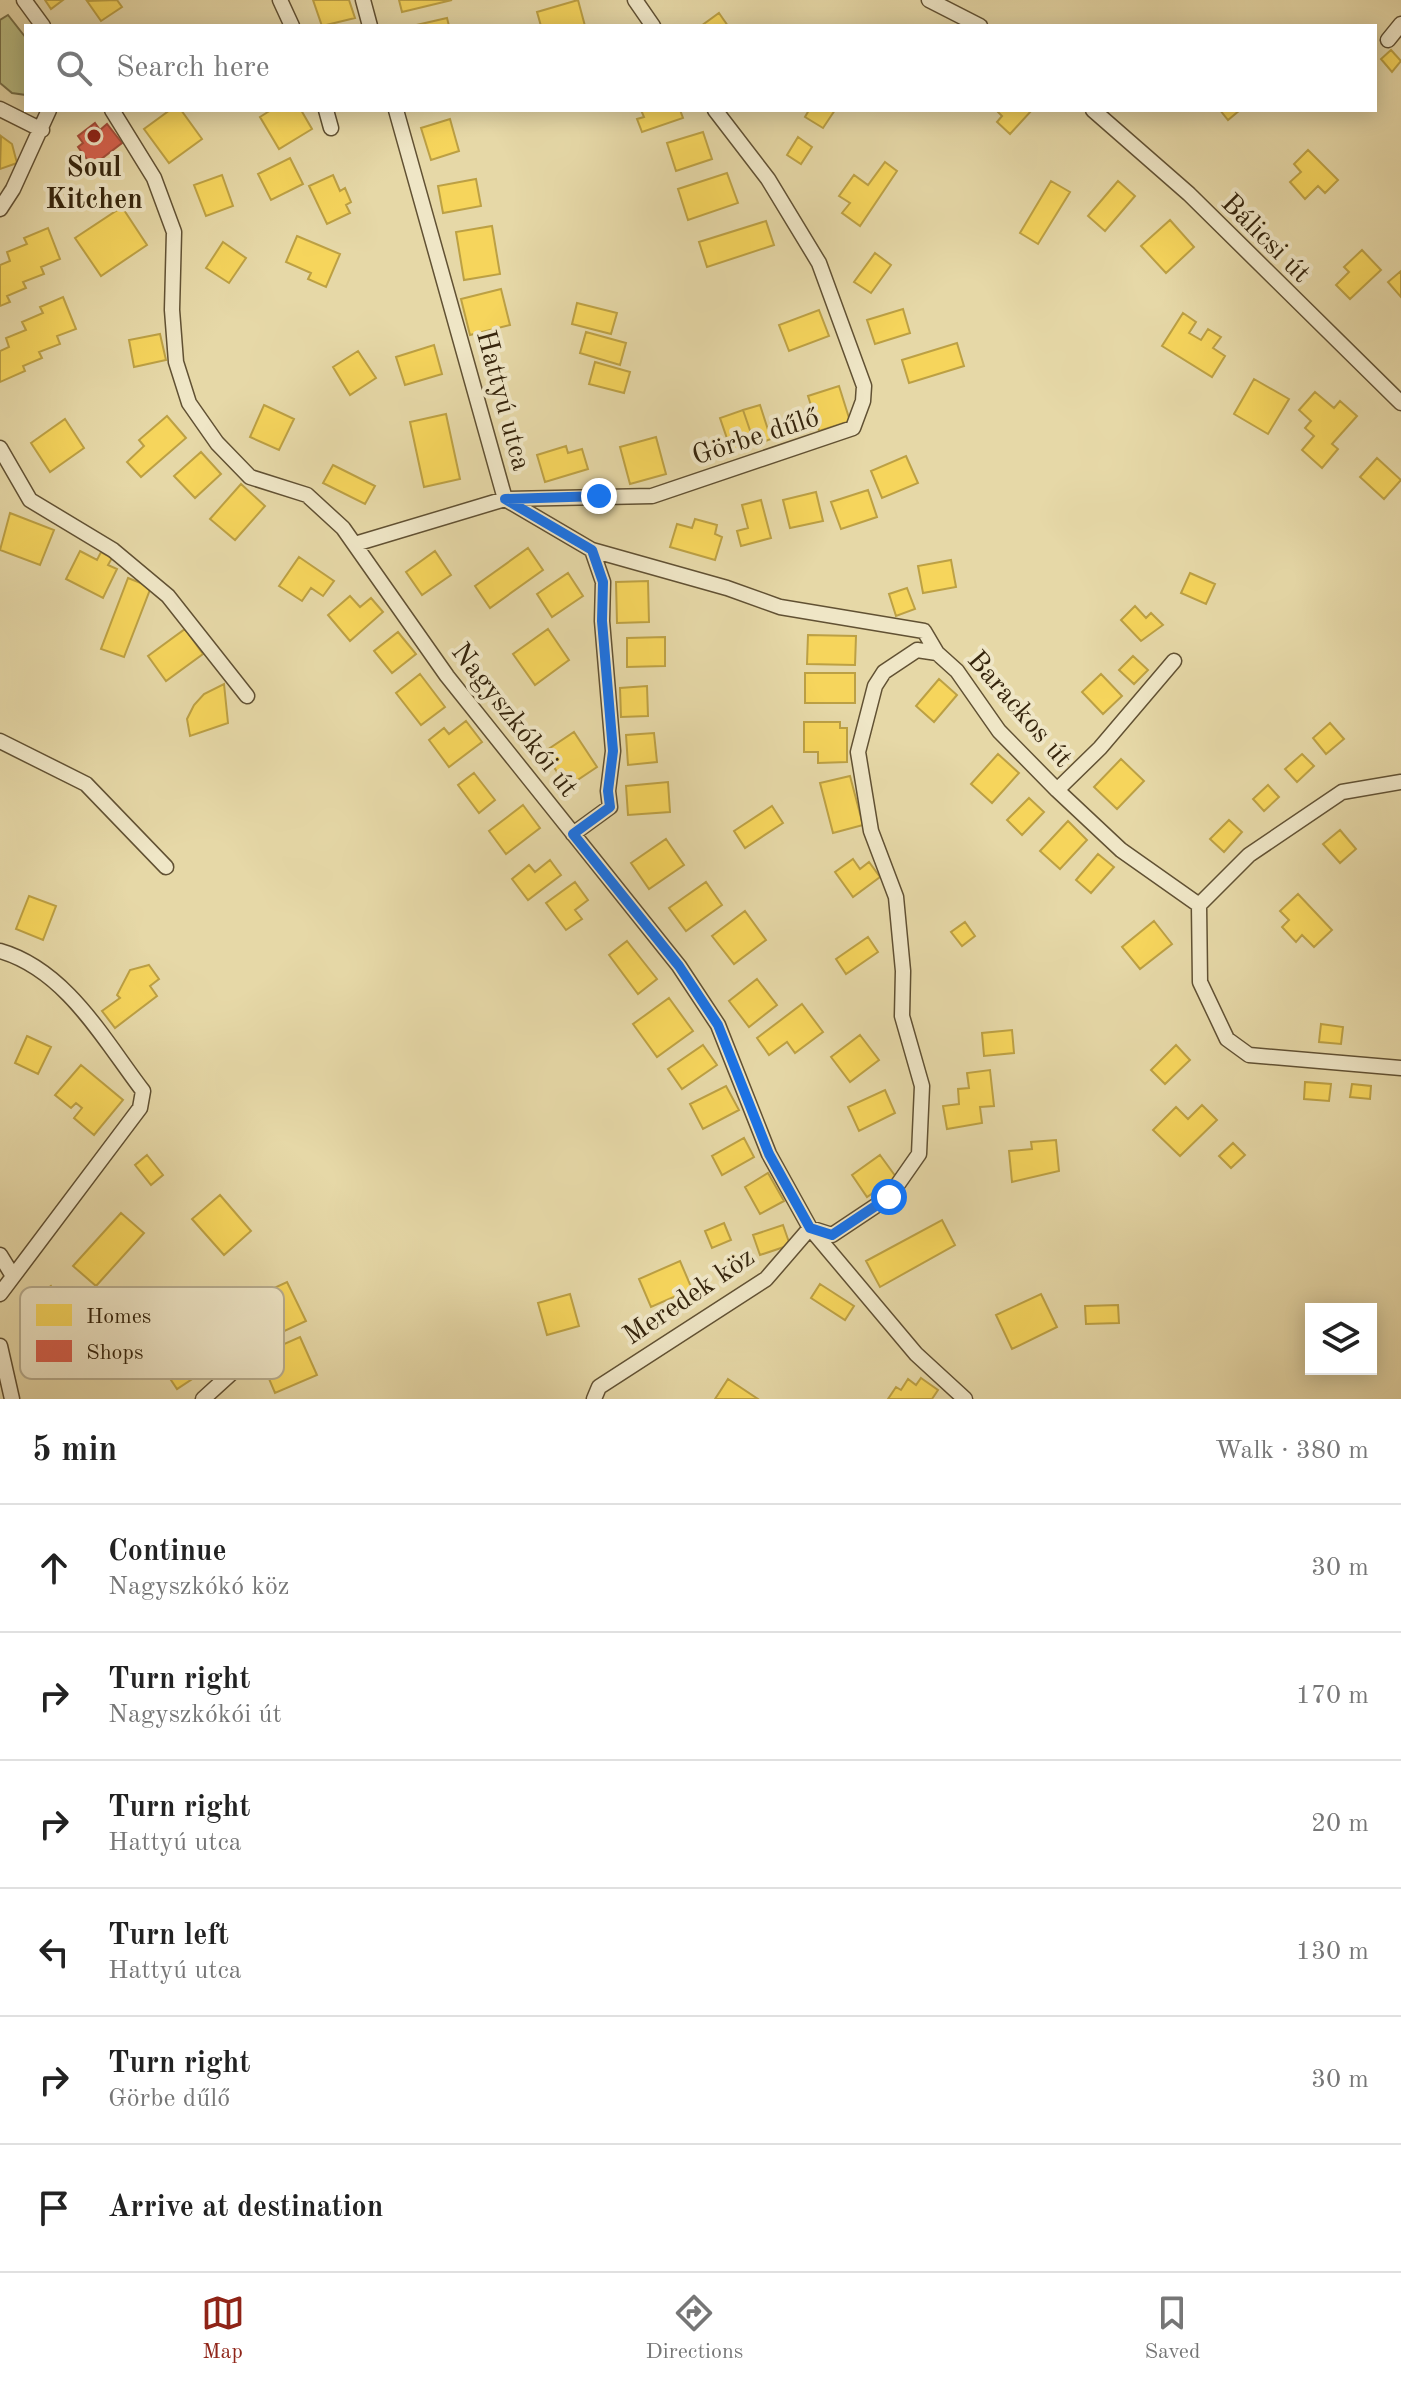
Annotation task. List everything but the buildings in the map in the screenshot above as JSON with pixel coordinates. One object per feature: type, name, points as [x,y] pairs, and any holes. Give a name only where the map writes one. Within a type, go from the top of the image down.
[{"type":"street","points":[[24,0],[42,24]]},
{"type":"street","points":[[280,0],[291,24]]},
{"type":"street","points":[[363,0],[369,24]]},
{"type":"street","points":[[635,0],[652,24]]},
{"type":"street","points":[[929,0],[976,24]]},
{"type":"street","points":[[1388,40],[1401,24]]},
{"type":"street","points":[[0,109],[42,130]]},
{"type":"street","points":[[0,209],[48,112]]},
{"type":"street","name":"Nagyszkókói út","points":[[113,112],[154,178],[174,232],[172,310],[176,362],[189,403],[217,443],[250,477],[307,495],[343,528],[447,676],[679,966],[718,1025],[769,1154],[810,1228],[916,1354],[965,1399]]},
{"type":"street","points":[[327,112],[331,128]]},
{"type":"street","name":"Hattyú utca","points":[[397,112],[505,499],[592,550]]},
{"type":"street","name":"Görbe dűlő","points":[[505,499],[652,496],[853,428],[863,401],[864,386],[819,263],[768,179],[717,112]]},
{"type":"street","name":"Bálicsi út","points":[[1095,112],[1189,194],[1401,403]]},
{"type":"street","points":[[0,448],[30,500],[113,550],[168,596],[247,696]]},
{"type":"street","points":[[355,544],[505,499]]},
{"type":"street","points":[[573,834],[610,807],[608,791],[613,751],[603,651],[603,582],[592,550]]},
{"type":"street","name":"Barackos út","points":[[592,550],[727,588],[780,607],[924,631],[937,653],[957,671],[999,731],[1057,790],[1121,850],[1199,905]]},
{"type":"street","points":[[810,1228],[832,1235],[889,1197],[919,1154],[922,1086],[902,1016],[903,971],[896,897],[871,831],[858,752],[867,708],[884,672],[917,650],[937,653]]},
{"type":"street","points":[[1057,790],[1100,748],[1174,661]]},
{"type":"street","points":[[0,741],[86,784],[166,867]]},
{"type":"street","points":[[1401,782],[1342,792],[1249,855],[1199,905],[1200,982],[1227,1039],[1249,1055],[1401,1068]]},
{"type":"street","points":[[0,951],[25,958],[82,1009],[143,1091],[140,1108],[0,1294]]},
{"type":"street","name":"Meredek köz","points":[[594,1399],[599,1387],[766,1279],[810,1228]]},
{"type":"street","points":[[0,1255],[13,1276]]},
{"type":"street","points":[[0,1346],[12,1399]]},
{"type":"street","points":[[203,1399],[225,1379]]},
{"type":"green space","points":[[8,15],[24,35],[24,95],[12,93],[0,83],[0,20]]},
{"type":"place","name":"Soul Kitchen","points":[[94,136]]},
{"type":"route","points":[[599,496],[505,499],[592,550],[603,582],[606,695],[613,751],[608,791],[610,807],[573,834],[679,966],[718,1025],[734,1073],[769,1154],[810,1228],[832,1235],[889,1197]]}]
